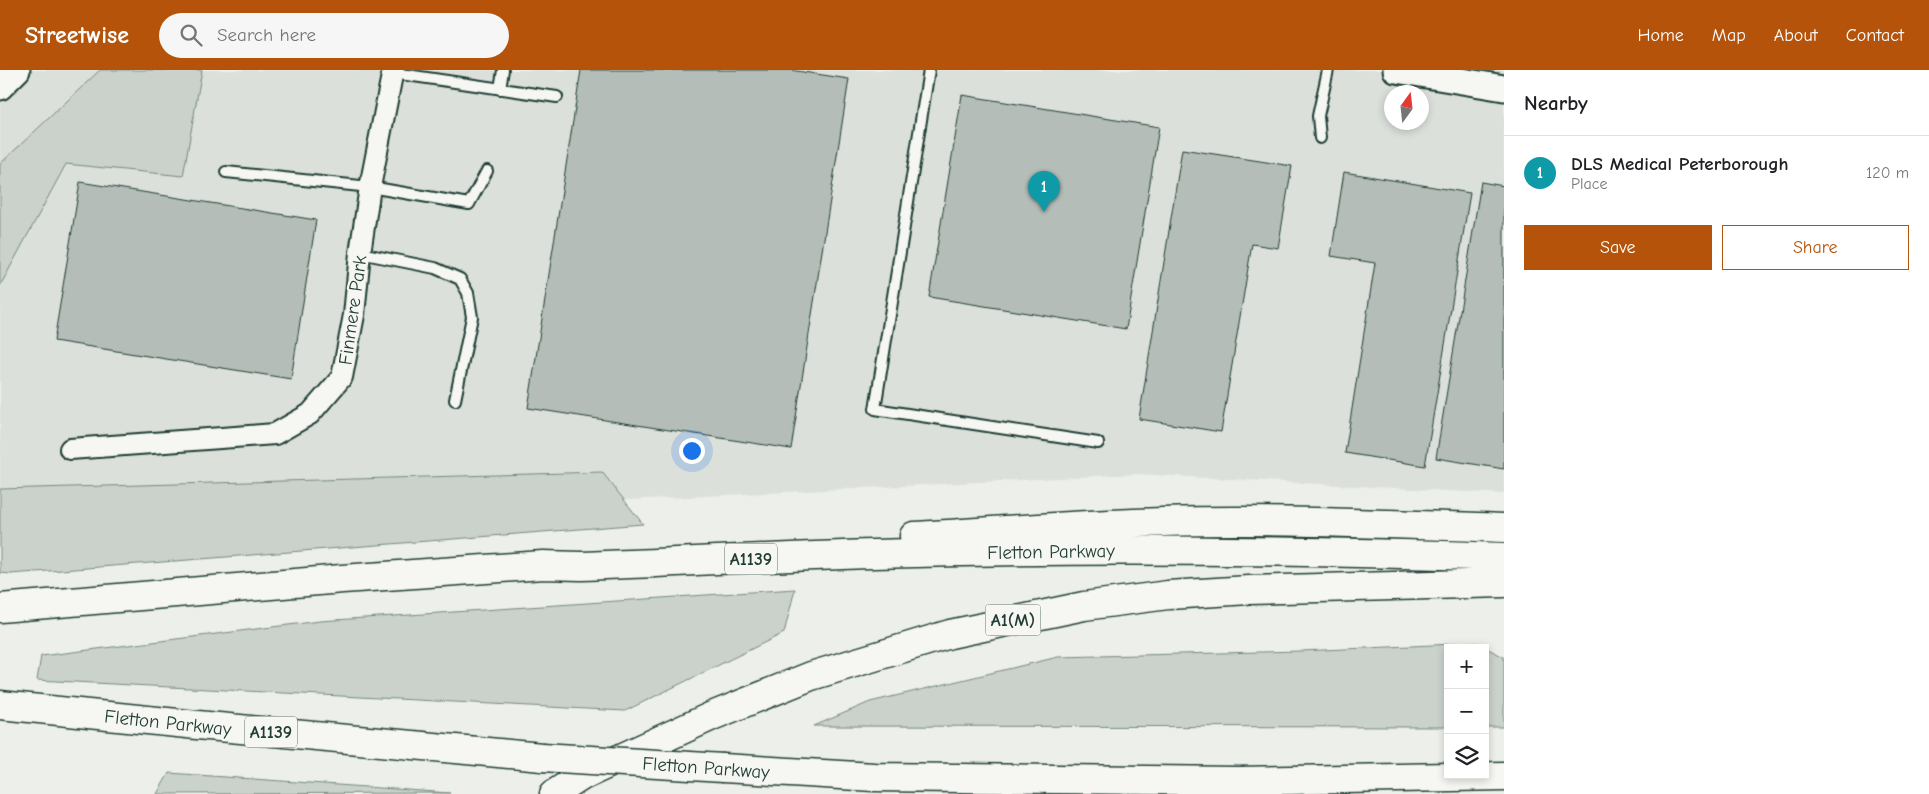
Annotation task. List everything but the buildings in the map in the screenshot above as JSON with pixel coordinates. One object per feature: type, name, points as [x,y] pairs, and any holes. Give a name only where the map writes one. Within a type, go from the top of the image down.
[{"type":"highway","points":[[543,565],[759,545],[1061,526],[1163,522],[1353,522],[1504,528]]},
{"type":"highway","name":"Fletton Parkway","points":[[0,608],[342,579],[543,565],[582,566],[875,554],[1096,551],[1264,551],[1504,557]]},
{"type":"highway","name":"A1(M)","points":[[554,794],[582,776],[712,716],[811,676],[950,634],[1084,606],[1168,595],[1268,589],[1504,583]]},
{"type":"highway","name":"Fletton Parkway","points":[[0,705],[542,757],[874,778],[1239,781],[1504,776]]},
{"type":"street","points":[[0,87],[17,70]]},
{"type":"street","points":[[1396,70],[1504,88]]},
{"type":"street","name":"Finmere Park","points":[[70,449],[275,434],[310,414],[342,377],[354,315],[360,253],[370,186],[393,72]]},
{"type":"lane","points":[[500,89],[503,70]]},
{"type":"lane","points":[[929,70],[875,409],[1098,443]]},
{"type":"lane","points":[[1320,138],[1318,116],[1328,70]]},
{"type":"lane","points":[[393,72],[557,97]]},
{"type":"lane","points":[[226,172],[370,186],[469,204],[487,171]]},
{"type":"lane","points":[[360,253],[435,268],[460,279],[468,293],[472,317],[455,400]]},
{"type":"shaded area","points":[[0,70],[1504,70],[1504,494],[1135,474],[453,509],[0,515]]},
{"type":"shaded area","points":[[100,70],[202,70],[183,176],[66,164],[0,286],[0,164]]},
{"type":"shaded area","points":[[602,472],[643,524],[11,574],[0,573],[0,489]]},
{"type":"shaded area","points":[[795,589],[784,633],[625,711],[37,680],[41,656],[320,621]]},
{"type":"shaded area","points":[[1444,644],[1444,727],[814,726],[870,702],[1058,657],[1301,651]]},
{"type":"shaded area","points":[[1489,650],[1504,657],[1504,727],[1489,727]]},
{"type":"shaded area","points":[[169,773],[450,793],[157,794]]},
{"type":"place","name":"DLS Medical Peterborough","points":[[1044,212]]}]
